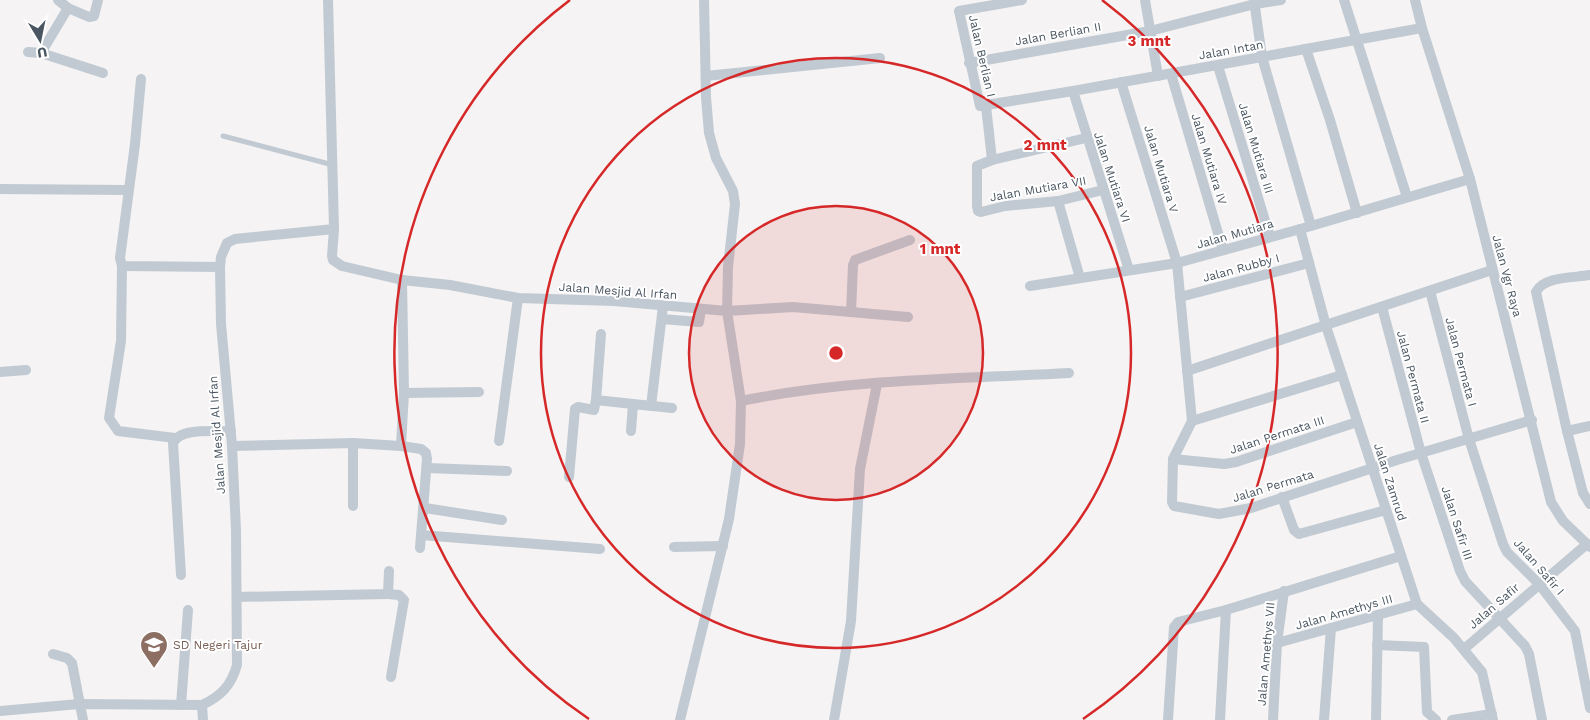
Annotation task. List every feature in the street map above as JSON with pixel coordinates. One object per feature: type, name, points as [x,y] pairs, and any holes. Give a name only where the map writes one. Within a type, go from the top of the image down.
[{"type":"street","points":[[58,0],[68,8],[89,17],[94,16],[98,0]]},
{"type":"street","name":"Jalan Mesjid Al Irfan","points":[[328,0],[334,166],[332,256],[336,263],[402,280],[450,285],[518,298],[614,301],[727,311],[793,307],[908,317]]},
{"type":"street","points":[[680,720],[723,546],[739,464],[741,401],[727,311],[728,267],[735,204],[733,191],[712,146],[707,116],[704,0]]},
{"type":"street","name":"Jalan Berlian I","points":[[986,106],[978,104],[959,11],[1022,0]]},
{"type":"street","points":[[1145,0],[1158,76]]},
{"type":"street","name":"Jalan Berlian II","points":[[970,63],[1150,31],[1255,2],[1281,0]]},
{"type":"street","points":[[1344,0],[1407,197]]},
{"type":"street","name":"Jalan Vgr Raya","points":[[1415,0],[1422,28],[1470,179],[1532,420],[1551,502],[1563,521],[1588,546]]},
{"type":"street","points":[[1255,2],[1262,57],[1311,226]]},
{"type":"street","points":[[41,53],[68,8]]},
{"type":"street","name":"Jalan Intan","points":[[986,106],[1422,28]]},
{"type":"street","points":[[1306,49],[1330,120],[1357,212]]},
{"type":"street","points":[[28,52],[41,53],[103,73]]},
{"type":"street","points":[[706,76],[880,58]]},
{"type":"street","name":"Jalan Mutiara III","points":[[1218,66],[1270,237]]},
{"type":"street","name":"Jalan Mutiara IV","points":[[1171,74],[1223,250]]},
{"type":"street","points":[[141,78],[120,258],[122,266],[121,340],[110,418],[118,431],[175,438],[183,433],[231,431]]},
{"type":"street","name":"Jalan Mutiara V","points":[[1121,82],[1177,262]]},
{"type":"street","name":"Jalan Mutiara VI","points":[[1073,91],[1086,138],[1129,270]]},
{"type":"street","points":[[986,106],[992,160],[1086,138]]},
{"type":"street","name":"Jalan Mutiara VII","points":[[992,160],[977,166],[978,211],[1058,201],[1103,190]]},
{"type":"street","name":"Jalan Mutiara","points":[[1030,286],[1177,262],[1311,226],[1470,179]]},
{"type":"street","points":[[0,189],[128,190]]},
{"type":"street","points":[[1058,201],[1080,278]]},
{"type":"street","name":"Jalan Mesjid Al Irfan","points":[[202,705],[216,698],[224,690],[234,674],[237,664],[237,597],[232,446],[221,324],[220,267],[223,250],[227,243],[235,239],[334,229]]},
{"type":"street","name":"Jalan Zamrud","points":[[1300,229],[1326,326],[1417,604],[1464,649],[1484,675],[1493,717]]},
{"type":"street","points":[[851,312],[853,265],[855,260],[910,240]]},
{"type":"street","points":[[1177,262],[1192,421],[1342,376]]},
{"type":"street","name":"Jalan Rubby I","points":[[1180,297],[1309,263]]},
{"type":"street","points":[[122,266],[220,267]]},
{"type":"street","points":[[1187,371],[1492,270]]},
{"type":"street","points":[[1590,275],[1550,281],[1539,287],[1536,292],[1567,431],[1583,493],[1590,504]]},
{"type":"street","points":[[401,446],[404,393],[402,280]]},
{"type":"street","name":"Jalan Permata I","points":[[1430,291],[1469,439]]},
{"type":"street","points":[[499,441],[518,298]]},
{"type":"street","points":[[651,406],[663,306]]},
{"type":"street","name":"Jalan Permata II","points":[[1382,307],[1421,453]]},
{"type":"street","points":[[662,319],[699,322],[701,310]]},
{"type":"street","points":[[569,477],[575,408],[594,410],[601,334]]},
{"type":"street","points":[[0,372],[26,370]]},
{"type":"street","points":[[741,401],[777,394],[877,384],[1069,373]]},
{"type":"street","points":[[834,720],[852,621],[860,469],[877,384]]},
{"type":"street","points":[[404,393],[478,392]]},
{"type":"street","points":[[596,400],[672,408]]},
{"type":"street","points":[[631,431],[634,404]]},
{"type":"street","name":"Jalan Permata","points":[[1192,421],[1172,459],[1172,502],[1177,508],[1219,514],[1251,508],[1372,468],[1532,420]]},
{"type":"street","name":"Jalan Permata III","points":[[1172,459],[1224,464],[1236,462],[1357,422]]},
{"type":"street","points":[[1567,431],[1590,426]]},
{"type":"street","points":[[175,438],[173,449],[181,575]]},
{"type":"street","name":"Jalan Safir I","points":[[1469,439],[1507,552],[1539,584],[1575,631],[1590,708]]},
{"type":"street","points":[[353,443],[353,506]]},
{"type":"street","points":[[232,446],[353,443],[421,449],[426,453],[427,468],[420,548]]},
{"type":"street","name":"Jalan Safir III","points":[[1421,453],[1460,571],[1466,581],[1501,617],[1529,654],[1542,720]]},
{"type":"street","points":[[427,468],[507,471]]},
{"type":"street","points":[[1282,497],[1294,530],[1299,534],[1386,510]]},
{"type":"street","points":[[425,508],[502,520]]},
{"type":"street","points":[[421,535],[600,549]]},
{"type":"street","points":[[674,547],[723,546]]},
{"type":"street","name":"Jalan Safir","points":[[1464,649],[1539,584],[1588,546]]},
{"type":"street","points":[[1168,720],[1175,624],[1401,556]]},
{"type":"street","points":[[388,571],[388,594]]},
{"type":"street","name":"Jalan Amethys VII","points":[[1273,720],[1277,643],[1284,591]]},
{"type":"street","points":[[237,597],[399,595],[404,600],[392,677]]},
{"type":"street","name":"Jalan Amethys III","points":[[1277,643],[1417,604]]},
{"type":"street","points":[[181,705],[188,610]]},
{"type":"street","points":[[1220,720],[1226,610]]},
{"type":"street","points":[[1376,720],[1378,615]]},
{"type":"street","points":[[1324,720],[1331,628]]},
{"type":"street","points":[[1377,645],[1424,647],[1428,712],[1436,720]]},
{"type":"street","points":[[53,654],[67,658],[72,663],[83,720]]},
{"type":"street","points":[[0,711],[79,704],[202,705],[203,720]]},
{"type":"street","points":[[1452,720],[1493,717]]},
{"type":"lane","points":[[223,136],[334,166]]},
{"type":"place","name":"SD Negeri Tajur","points":[[154,669]]}]
